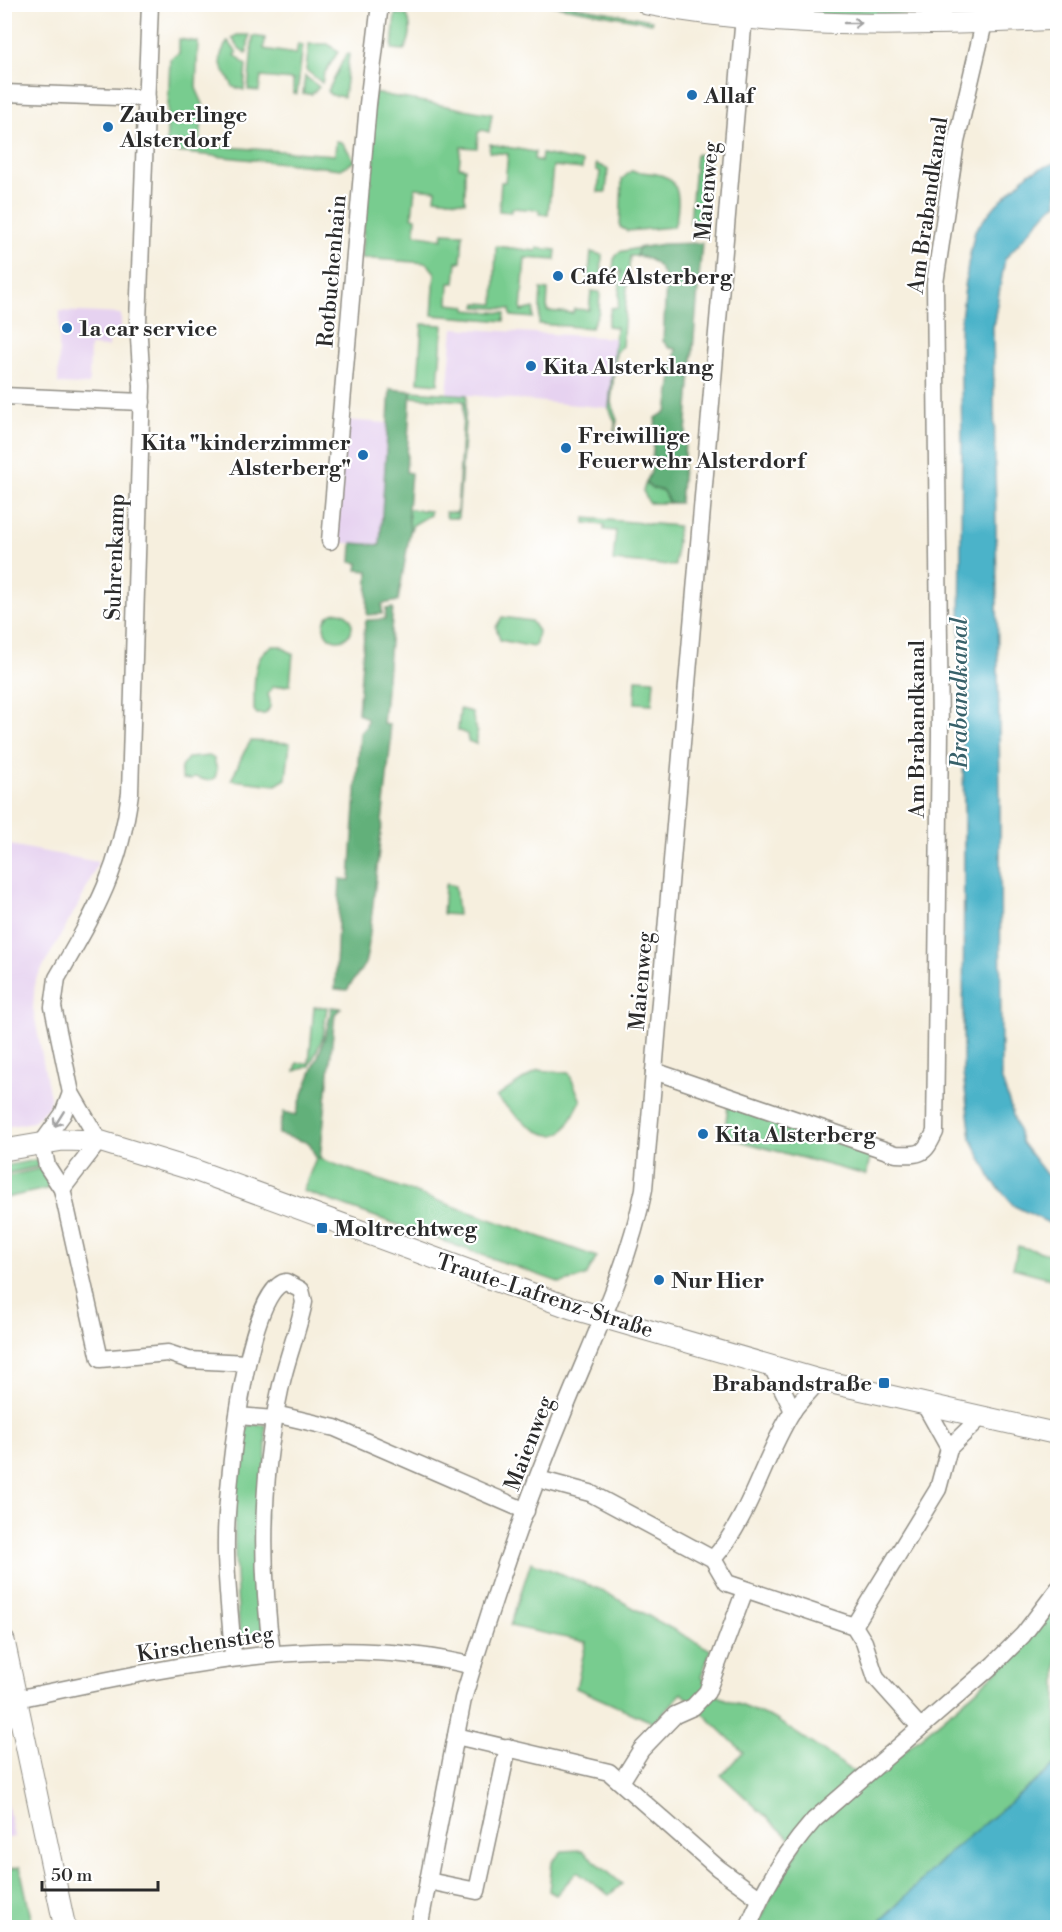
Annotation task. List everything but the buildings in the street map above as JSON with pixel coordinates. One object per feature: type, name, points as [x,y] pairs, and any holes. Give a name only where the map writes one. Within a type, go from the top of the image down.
[{"type":"main road","points":[[647,4],[707,16],[745,11],[842,23],[984,23],[1058,19]]},
{"type":"main road","name":"Traute-Lafrenz-Straße","points":[[4,1150],[84,1139],[99,1141],[197,1171],[415,1252],[603,1317],[819,1380],[1058,1434]]},
{"type":"main road","points":[[4,1641],[65,1928]]},
{"type":"street","name":"Suhrenkamp","points":[[99,1141],[71,1093],[52,1007],[57,978],[111,879],[124,832],[130,793],[142,402],[138,322],[150,4]]},
{"type":"street","name":"Rotbuchenhain","points":[[330,542],[369,93],[380,4]]},
{"type":"street","name":"Maienweg","points":[[419,1928],[456,1737],[473,1666],[526,1511],[632,1240],[644,1189],[745,11]]},
{"type":"street","name":"Am Brabandkanal","points":[[654,1071],[897,1154],[918,1155],[926,1150],[935,1132],[940,720],[935,283],[956,142],[984,23]]},
{"type":"street","points":[[4,93],[147,98]]},
{"type":"street","points":[[4,396],[142,402]]},
{"type":"street","points":[[71,1093],[63,1114],[42,1143],[48,1166],[62,1189],[100,1359],[168,1353],[189,1360],[247,1363]]},
{"type":"street","points":[[62,1189],[99,1141]]},
{"type":"street","points":[[233,1657],[226,1535],[238,1416],[247,1363],[271,1293],[283,1283],[295,1285],[302,1293],[304,1302],[275,1417],[267,1469],[263,1531],[267,1619],[272,1654]]},
{"type":"street","points":[[772,1366],[793,1411]]},
{"type":"street","points":[[713,1558],[723,1548],[738,1521],[793,1411],[819,1380]]},
{"type":"street","points":[[925,1405],[949,1448]]},
{"type":"street","points":[[238,1416],[275,1417],[334,1428],[526,1511]]},
{"type":"street","points":[[854,1626],[938,1489],[949,1448],[980,1418]]},
{"type":"street","points":[[538,1479],[590,1493],[713,1558],[727,1582],[854,1626],[864,1642],[871,1670],[876,1678],[920,1727]]},
{"type":"street","points":[[748,1928],[759,1898],[792,1845],[814,1820],[994,1664],[1023,1635],[1058,1589]]},
{"type":"street","points":[[621,1782],[641,1750],[675,1715],[693,1707],[707,1692],[745,1590]]},
{"type":"street","name":"Kirschenstieg","points":[[17,1700],[233,1657],[272,1654],[356,1652],[447,1659],[473,1666]]},
{"type":"street","points":[[456,1737],[609,1772],[718,1868],[759,1898]]},
{"type":"street","points":[[428,1881],[477,1891],[508,1748]]},
{"type":"shaded area","points":[[60,311],[121,314],[121,335],[109,335],[109,347],[90,346],[89,385],[58,384]]},
{"type":"shaded area","name":"Kita Alsterklang","points":[[453,328],[615,338],[609,408],[447,393]]},
{"type":"shaded area","name":"Kita \"kinderzimmer Alsterberg\"","points":[[344,420],[387,423],[380,546],[334,542]]},
{"type":"shaded area","points":[[5,844],[98,862],[83,896],[35,981],[33,1008],[50,1098],[48,1107],[33,1122],[5,1127]]},
{"type":"shaded area","points":[[5,1791],[14,1837],[4,1839]]},
{"type":"green space","points":[[551,5],[568,5],[652,20],[651,23]]},
{"type":"green space","points":[[1058,5],[1057,11],[834,16],[787,11],[785,8],[966,10]]},
{"type":"green space","points":[[395,14],[407,15],[409,19],[409,37],[404,50],[392,49]]},
{"type":"green space","points":[[237,35],[249,35],[247,54],[232,38]]},
{"type":"green space","points":[[253,36],[265,38],[264,49],[296,54],[298,44],[303,45],[297,94],[293,93],[293,80],[261,77],[259,91],[248,90]]},
{"type":"green space","points":[[179,39],[198,42],[196,88],[203,104],[200,145],[335,155],[336,141],[342,142],[355,161],[341,169],[166,151],[170,59],[179,53]]},
{"type":"green space","points":[[228,41],[237,53],[235,55],[246,65],[244,90],[233,87],[222,67],[221,56]]},
{"type":"green space","points":[[309,44],[328,44],[338,52],[324,74],[322,83],[306,70]]},
{"type":"green space","points":[[346,54],[349,54],[344,97],[331,95],[328,91]]},
{"type":"green space","points":[[305,76],[319,87],[312,94],[303,94]]},
{"type":"green space","points":[[374,93],[492,114],[489,132],[482,130],[478,133],[477,148],[461,147],[459,167],[465,168],[465,202],[435,198],[436,190],[415,188],[412,217],[416,218],[415,234],[442,239],[443,233],[463,234],[461,262],[457,262],[455,283],[449,283],[448,304],[466,306],[466,310],[505,313],[504,321],[432,315],[435,273],[427,263],[361,258]]},
{"type":"green space","points":[[490,144],[535,152],[534,159],[541,162],[542,154],[583,162],[582,169],[553,166],[548,215],[539,214],[539,210],[512,208],[511,212],[499,211],[501,182],[505,182],[508,154],[489,152]]},
{"type":"green space","points":[[696,154],[709,157],[703,230],[696,229],[690,223]]},
{"type":"green space","points":[[596,164],[608,169],[606,192],[598,192],[600,171],[596,170]]},
{"type":"green space","points":[[631,171],[664,176],[675,185],[678,204],[677,219],[673,227],[627,231],[620,227],[622,179]]},
{"type":"green space","points":[[702,243],[680,503],[669,503],[663,491],[652,488],[646,482],[651,472],[656,418],[667,411],[676,349],[669,348],[663,341],[665,279],[653,262],[637,256],[638,248],[663,244]]},
{"type":"green space","points":[[496,246],[536,251],[537,248],[556,250],[555,260],[525,258],[521,311],[534,308],[533,318],[511,316],[510,309],[476,307],[477,303],[494,304]]},
{"type":"green space","points":[[638,248],[637,256],[630,256],[622,346],[616,353],[611,403],[617,420],[614,439],[615,422],[609,408],[616,327],[607,326],[611,308],[618,307],[621,271],[613,270],[614,259],[619,252]]},
{"type":"green space","points":[[591,252],[602,255],[601,283],[588,282]]},
{"type":"green space","points":[[541,289],[548,290],[547,311],[573,313],[574,309],[589,310],[591,291],[600,292],[599,312],[591,328],[539,324]]},
{"type":"green space","points":[[422,324],[443,325],[438,384],[418,382]]},
{"type":"green space","points":[[390,389],[411,391],[406,472],[411,473],[408,509],[410,532],[398,601],[382,604],[382,614],[367,615],[368,571],[357,570],[358,563],[351,562],[352,543],[380,545]]},
{"type":"green space","points":[[411,391],[467,395],[458,518],[447,518],[445,512],[457,513],[464,401],[411,397]]},
{"type":"green space","points":[[646,482],[647,485],[663,491],[669,503],[649,503],[643,491]]},
{"type":"green space","points":[[408,509],[430,511],[430,515],[413,525],[410,532]]},
{"type":"green space","points":[[585,518],[678,526],[675,566],[613,561],[616,531],[604,530],[604,525],[585,523]]},
{"type":"green space","points":[[393,608],[383,724],[389,725],[391,741],[368,950],[365,964],[347,990],[335,989],[340,879],[350,880],[360,733],[366,726],[367,719],[358,713],[365,623],[367,620],[385,619],[386,609]]},
{"type":"green space","points":[[338,612],[348,616],[352,626],[348,636],[338,640],[328,636],[324,626],[328,616]]},
{"type":"green space","points":[[502,617],[531,621],[538,631],[536,644],[533,647],[500,640],[496,627]]},
{"type":"green space","points":[[272,646],[280,646],[293,654],[290,685],[273,687],[268,694],[269,709],[265,714],[257,714],[254,710],[255,674],[260,657]]},
{"type":"green space","points":[[636,679],[654,680],[652,704],[635,703]]},
{"type":"green space","points":[[460,709],[472,712],[477,732],[476,744],[468,741],[467,734],[458,730]]},
{"type":"green space","points":[[251,741],[290,743],[286,779],[276,785],[231,780]]},
{"type":"green space","points":[[210,756],[214,759],[217,770],[215,778],[209,781],[195,777],[190,780],[183,779],[181,768],[188,758]]},
{"type":"green space","points":[[447,884],[455,886],[458,915],[443,914]]},
{"type":"green space","points":[[314,1007],[327,1007],[323,1037],[310,1066],[295,1071],[297,1063],[309,1063]]},
{"type":"green space","points":[[331,1007],[341,1008],[335,1014],[320,1159],[316,1158],[309,1143],[278,1134],[284,1112],[296,1115],[321,1048]]},
{"type":"green space","points":[[538,1070],[569,1073],[581,1101],[564,1130],[556,1134],[547,1134],[528,1125],[496,1097]]},
{"type":"green space","points":[[728,1105],[871,1154],[866,1175],[724,1137]]},
{"type":"green space","points":[[316,1158],[597,1257],[586,1276],[561,1283],[303,1191]]},
{"type":"green space","points":[[35,1160],[41,1166],[5,1174],[4,1166]]},
{"type":"green space","points":[[43,1168],[55,1187],[5,1198],[4,1177]]},
{"type":"green space","points":[[1018,1246],[1057,1256],[1057,1280],[1013,1268]]},
{"type":"green space","points":[[250,1425],[266,1425],[264,1636],[240,1638],[235,1560],[235,1495],[237,1465],[242,1441]]},
{"type":"green space","points":[[531,1562],[599,1589],[711,1650],[701,1677],[720,1697],[775,1719],[868,1781],[992,1675],[1037,1628],[1057,1603],[1057,1764],[952,1850],[875,1927],[757,1927],[775,1888],[800,1848],[721,1775],[743,1752],[682,1693],[654,1723],[576,1688],[586,1642],[510,1626]]},
{"type":"green space","points":[[582,1850],[622,1884],[609,1895],[577,1872],[556,1895],[549,1891],[552,1862],[562,1851]]},
{"type":"green space","points":[[20,1867],[33,1927],[17,1927],[15,1921],[5,1923],[5,1870]]},
{"type":"water","name":"Brabandkanal","points":[[1057,162],[1057,204],[1048,210],[1005,259],[993,327],[1000,793],[1001,1077],[1022,1143],[1057,1185],[1057,1227],[1014,1206],[992,1180],[971,1138],[963,1073],[964,811],[960,641],[962,441],[960,326],[975,230],[996,205],[1029,173]]},
{"type":"water","points":[[1057,1764],[1056,1927],[875,1927],[952,1850]]},
{"type":"place","name":"Allaf","points":[[692,95]]},
{"type":"place","name":"Zauberlinge Alsterdorf","points":[[108,127]]},
{"type":"place","name":"Café Alsterberg","points":[[558,276]]},
{"type":"place","name":"1a car service","points":[[67,328]]},
{"type":"place","name":"Kita Alsterklang","points":[[531,366]]},
{"type":"place","name":"Freiwillige Feuerwehr Alsterdorf","points":[[566,448]]},
{"type":"place","name":"Kita \"kinderzimmer Alsterberg\"","points":[[363,455]]},
{"type":"place","name":"Kita Alsterberg","points":[[703,1134]]},
{"type":"place","name":"Moltrechtweg","points":[[322,1228]]},
{"type":"place","name":"Nur Hier","points":[[659,1280]]},
{"type":"place","name":"Brabandstraße","points":[[884,1383]]}]
